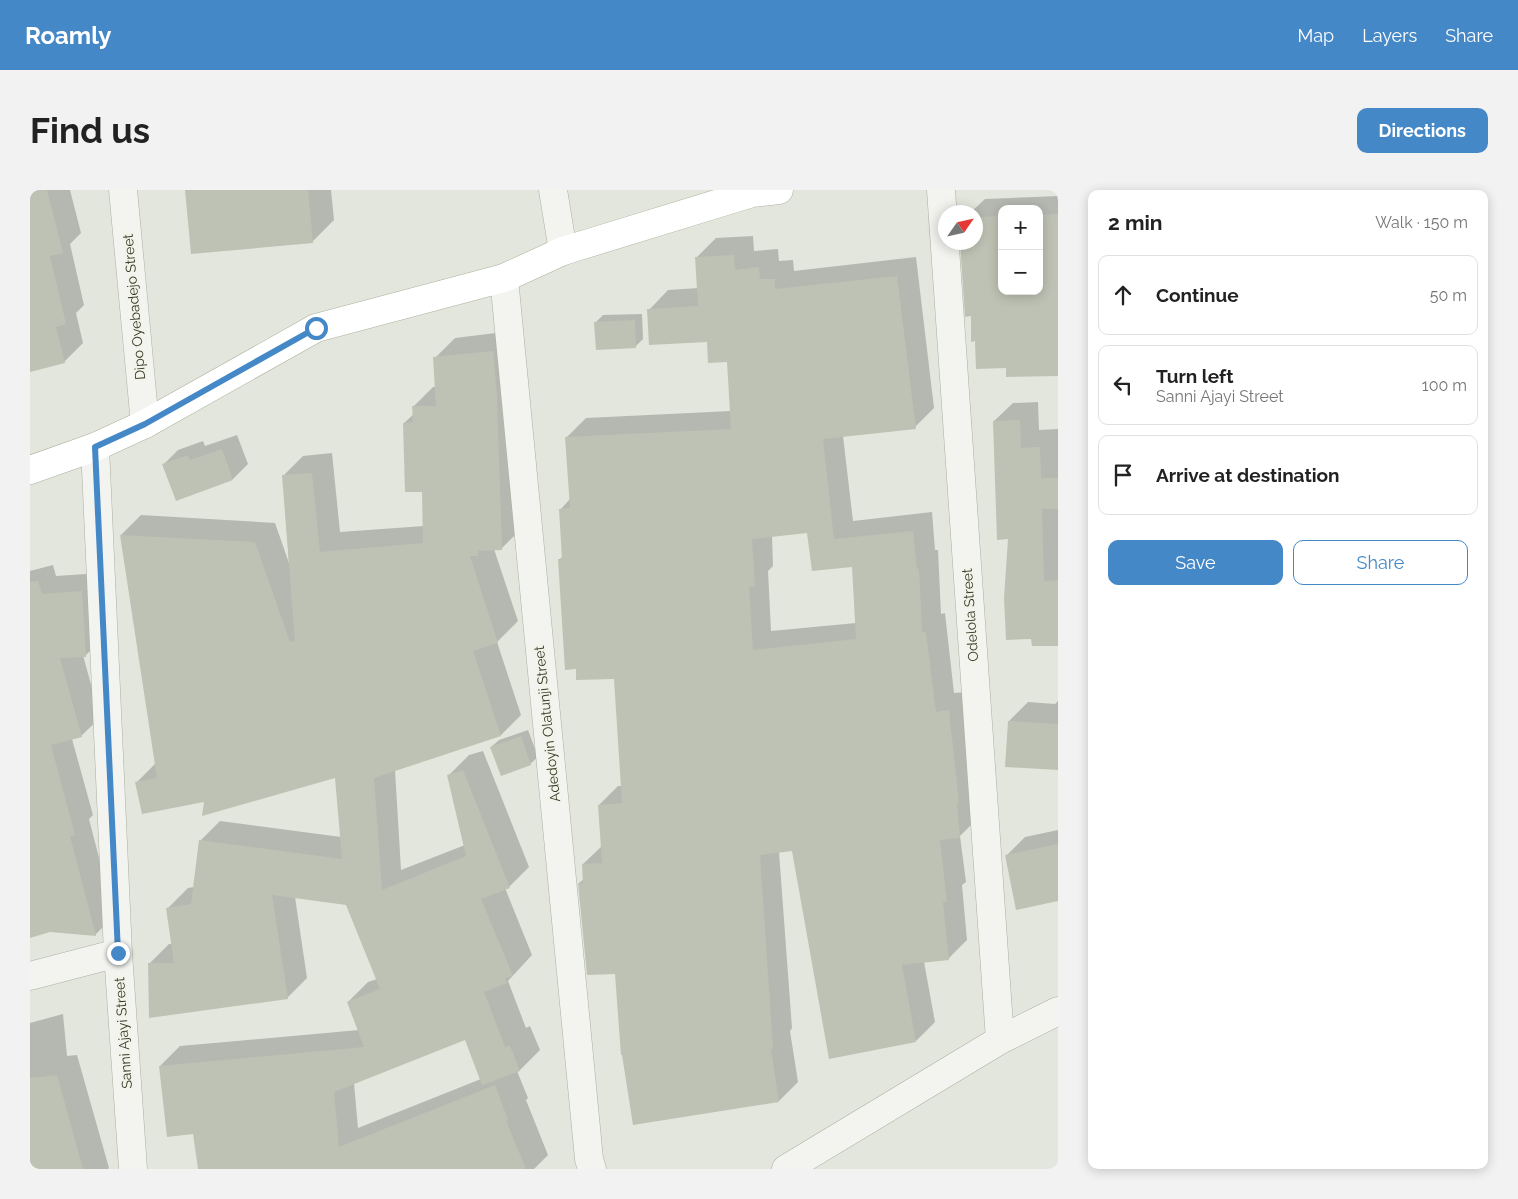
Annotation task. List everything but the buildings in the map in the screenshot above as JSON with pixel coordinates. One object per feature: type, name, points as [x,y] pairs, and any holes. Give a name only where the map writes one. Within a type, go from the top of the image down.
[{"type":"main road","points":[[30,470],[95,447],[145,424],[316,328],[504,278],[563,251],[752,193],[779,190]]},
{"type":"street","name":"Dipo Oyebadejo Street","points":[[123,190],[145,424]]},
{"type":"street","points":[[553,190],[563,251]]},
{"type":"street","name":"Odelola Street","points":[[941,190],[1000,1040]]},
{"type":"street","name":"Adedoyin Olatunji Street","points":[[504,278],[589,1159],[592,1169]]},
{"type":"street","name":"Sanni Ajayi Street","points":[[95,447],[118,953],[133,1169]]},
{"type":"street","points":[[30,976],[118,953]]},
{"type":"street","points":[[786,1169],[1000,1040],[1058,1011]]},
{"type":"route","points":[[118,953],[95,447],[145,424],[316,328]]}]
